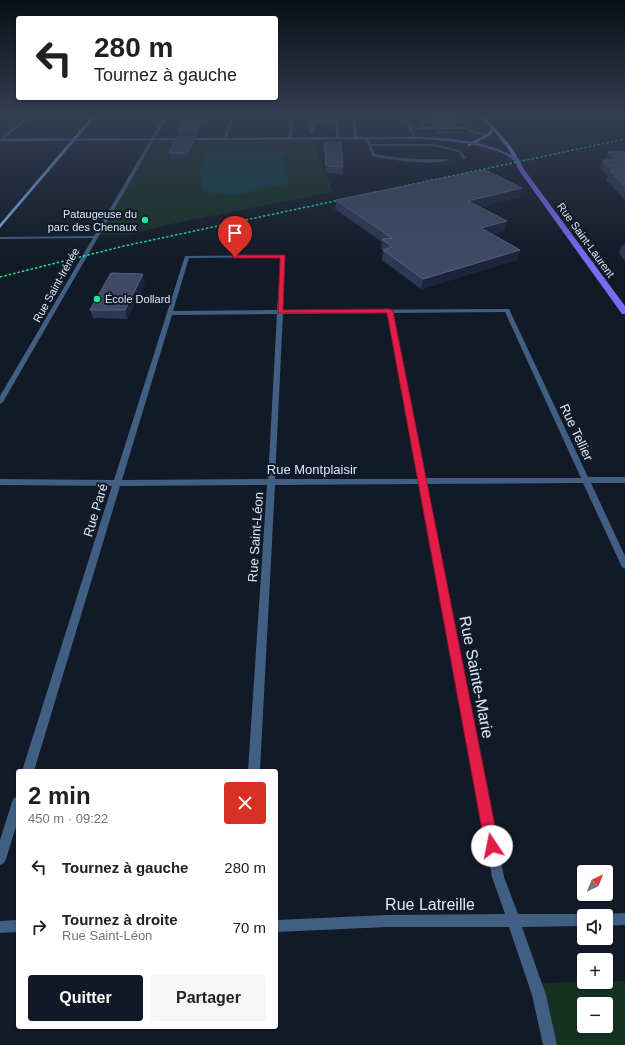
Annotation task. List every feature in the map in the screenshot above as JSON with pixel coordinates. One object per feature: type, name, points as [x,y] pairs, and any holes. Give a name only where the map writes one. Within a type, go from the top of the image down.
[{"type":"main road","points":[[515,165],[520,168]]},
{"type":"main road","name":"Rue Saint-Laurent","points":[[519,165],[625,312]]},
{"type":"street","points":[[0,226],[51,165]]},
{"type":"street","name":"Rue Saint-Irénée","points":[[0,402],[137,165]]},
{"type":"street","points":[[0,238],[95,237]]},
{"type":"street","name":"Rue Paré","points":[[29,769],[187,257],[283,256]]},
{"type":"street","name":"Rue Saint-Léon","points":[[254,769],[272,481],[283,256]]},
{"type":"street","name":"Rue Tellier","points":[[390,311],[507,310],[625,565]]},
{"type":"street","points":[[169,313],[390,311]]},
{"type":"street","name":"Rue Sainte-Marie","points":[[390,311],[498,877],[539,995],[550,1045]]},
{"type":"street","name":"Rue Montplaisir","points":[[0,482],[118,483],[625,480]]},
{"type":"street","points":[[0,859],[16,808]]},
{"type":"street","name":"Rue Latreille","points":[[278,926],[387,921],[577,920]]},
{"type":"street","points":[[613,920],[625,920]]},
{"type":"street","points":[[0,927],[16,926]]},
{"type":"shaded area","points":[[139,165],[322,165],[333,192],[171,224],[128,235],[99,235]]},
{"type":"shaded area","points":[[204,165],[284,165],[290,180],[284,186],[264,188],[239,195],[215,194],[203,191],[200,172]]},
{"type":"shaded area","points":[[613,981],[625,981],[625,1045],[547,1045],[534,983],[577,982],[577,989],[613,989]]},
{"type":"building","points":[[326,165],[343,165],[343,167],[326,166]]},
{"type":"building","points":[[608,165],[625,165],[625,186],[610,171],[615,171]]},
{"type":"building","points":[[485,170],[522,188],[468,201],[507,221],[481,228],[520,250],[423,279],[383,250],[392,247],[382,239],[392,238],[336,200]]},
{"type":"building","points":[[111,273],[143,274],[125,310],[90,310]]},
{"type":"railway","points":[[0,277],[124,246],[504,165]]},
{"type":"place","name":"Pataugeuse du parc des Chenaux","points":[[145,220]]},
{"type":"place","name":"École Dollard","points":[[97,299]]},
{"type":"route","points":[[235,257],[283,256],[280,312],[390,311],[492,846]]}]
